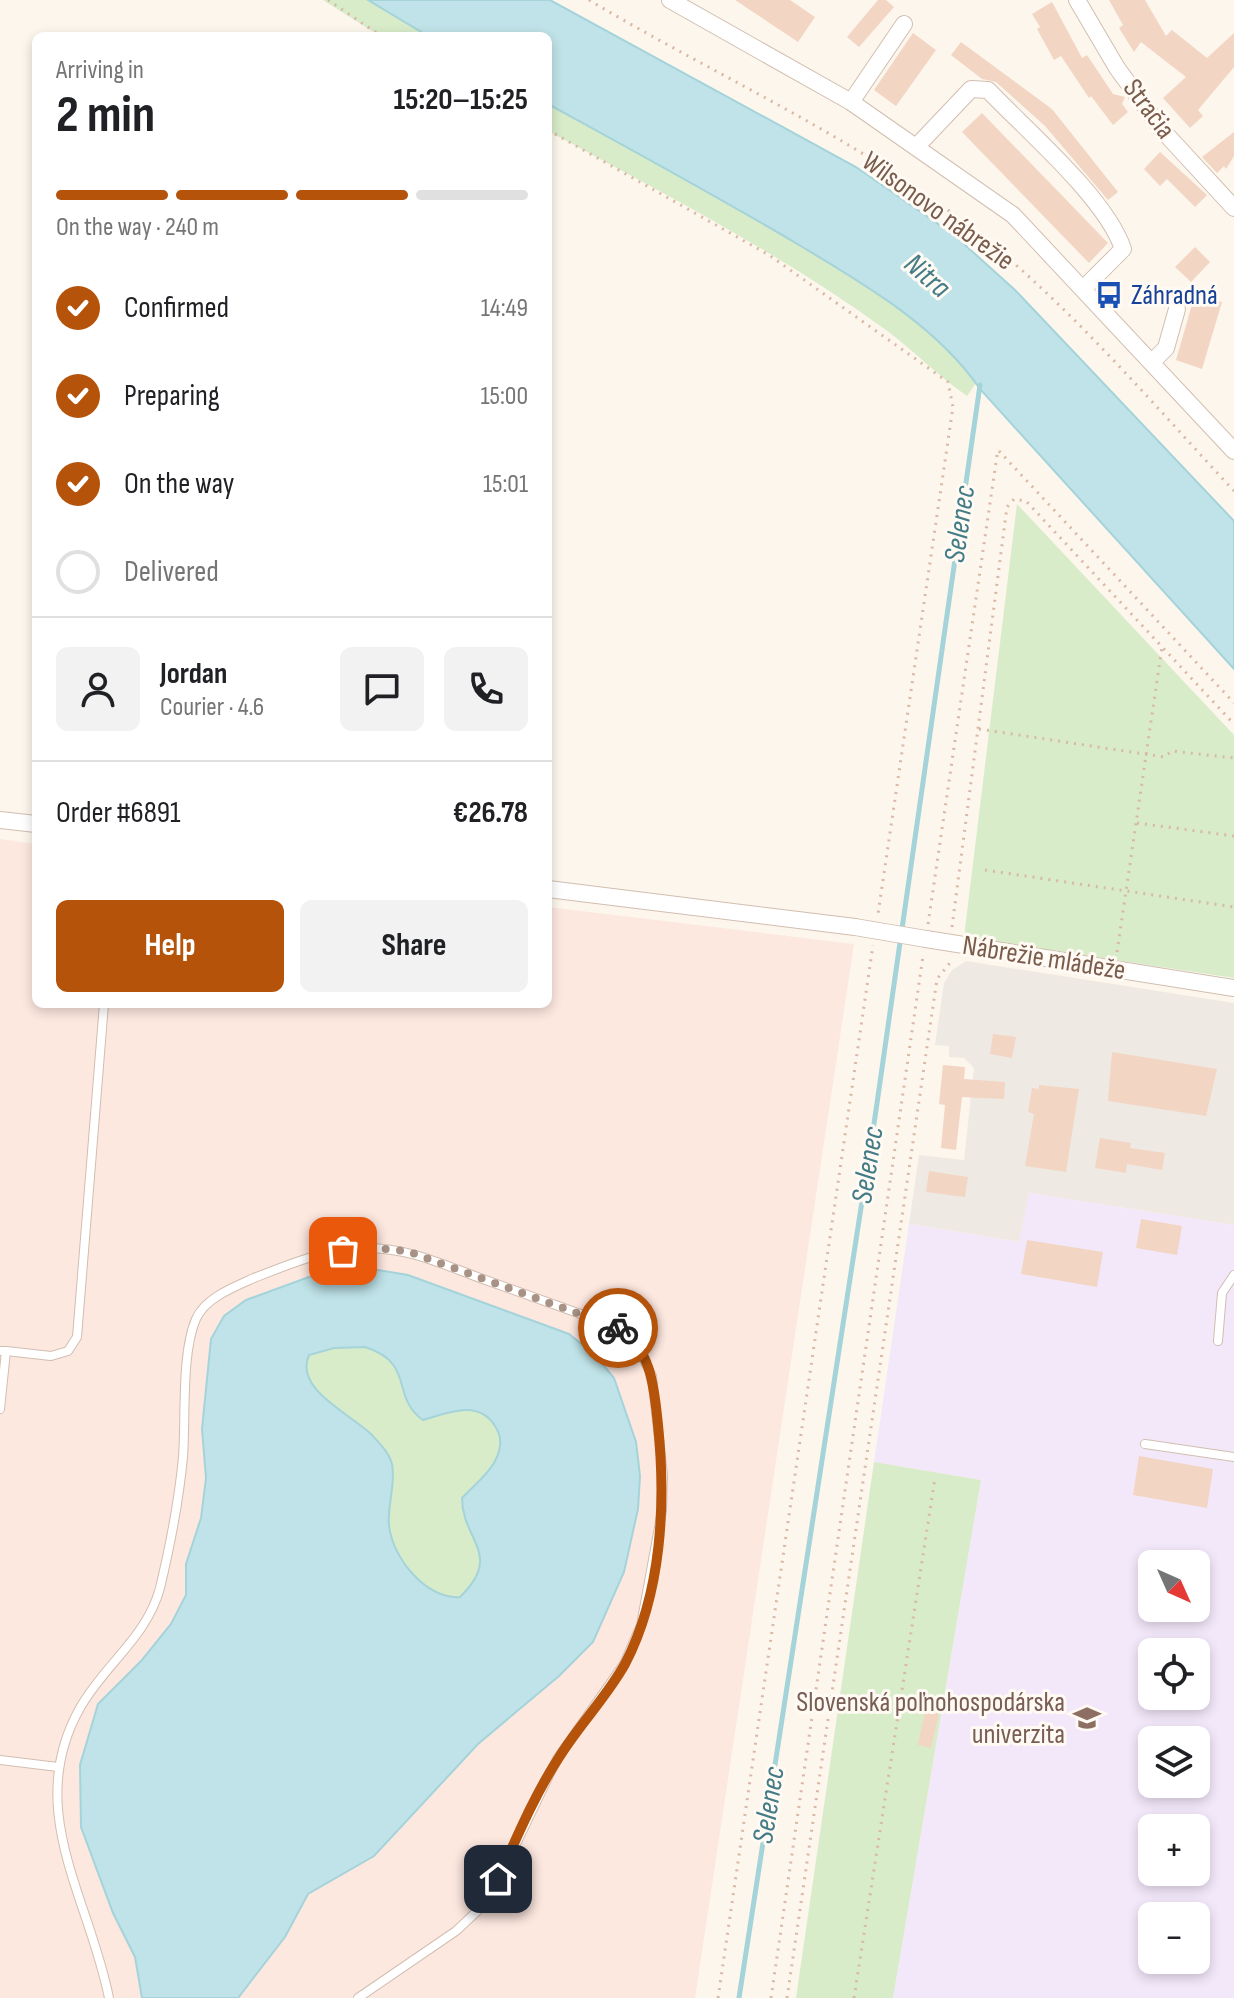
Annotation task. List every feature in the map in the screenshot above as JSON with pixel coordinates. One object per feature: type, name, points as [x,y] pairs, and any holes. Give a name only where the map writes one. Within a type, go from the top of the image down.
[{"type":"street","name":"Wilsonovo nábrežie","points":[[670,0],[851,102],[1013,215],[1231,448]]},
{"type":"street","name":"Stračia","points":[[1077,0],[1117,68],[1164,132],[1234,208]]},
{"type":"street","points":[[851,102],[904,24]]},
{"type":"street","name":"Wilsonovo nábrežie","points":[[917,146],[971,89],[988,90],[1100,207],[1117,231],[1123,249],[1084,288]]},
{"type":"street","points":[[1152,362],[1166,348],[1177,309]]},
{"type":"street","name":"Wilsonovo nábrežie","points":[[1231,448],[1234,426]]},
{"type":"street","points":[[0,820],[32,824]]},
{"type":"street","name":"Nábrežie mládeže","points":[[552,889],[855,927],[1234,988]]},
{"type":"lane","points":[[0,1409],[3,1351],[51,1356],[68,1351],[77,1337],[104,1008]]},
{"type":"lane","points":[[109,1998],[101,1959],[62,1844],[56,1805],[58,1767],[64,1742],[80,1708],[99,1679],[137,1637],[159,1592],[182,1459],[190,1337],[197,1316],[215,1298],[271,1271],[325,1254],[362,1247],[407,1251],[617,1327],[632,1337],[652,1376],[663,1475],[660,1525],[641,1625],[624,1664],[557,1759],[489,1900],[456,1931],[358,1998]]},
{"type":"lane","points":[[1218,1341],[1222,1293],[1234,1275]]},
{"type":"lane","points":[[1145,1444],[1234,1457]]},
{"type":"lane","points":[[0,1760],[58,1767]]},
{"type":"path","points":[[328,0],[375,32]]},
{"type":"path","name":"Wilsonovo nábrežie","points":[[589,0],[801,118],[907,183],[977,232],[1054,299],[1234,491]]},
{"type":"path","points":[[552,132],[769,255],[948,382],[953,407],[876,927]]},
{"type":"path","points":[[771,1998],[998,449],[1234,703]]},
{"type":"path","points":[[787,1998],[937,979],[964,946],[952,931],[1007,507],[1014,499],[1026,501],[1234,724]]},
{"type":"path","points":[[1115,970],[1162,647]]},
{"type":"path","points":[[978,728],[1164,757],[1172,751],[1234,758]]},
{"type":"path","points":[[1137,823],[1234,836]]},
{"type":"path","points":[[985,870],[1234,907]]},
{"type":"path","points":[[718,1998],[874,943]]},
{"type":"path","points":[[854,1998],[935,1478]]},
{"type":"shaded area","points":[[0,839],[32,843],[32,1008],[552,1008],[552,907],[854,944],[695,1998],[0,1998]]},
{"type":"shaded area","points":[[966,961],[1234,1003],[1234,1225],[1029,1193],[1020,1242],[909,1224],[919,1155],[964,1160],[974,1068],[964,1058],[949,1057],[949,1046],[935,1045],[944,983],[952,970]]},
{"type":"shaded area","points":[[1029,1193],[1234,1225],[1234,1998],[893,1998],[981,1480],[874,1462],[909,1224],[1019,1242]]},
{"type":"green space","points":[[323,0],[368,0],[421,32],[374,32]]},
{"type":"green space","points":[[552,106],[741,211],[874,291],[942,343],[976,383],[967,396],[886,330],[846,302],[720,225],[552,133]]},
{"type":"green space","points":[[1017,504],[1234,735],[1234,978],[964,937]]},
{"type":"green space","points":[[365,1347],[391,1362],[407,1401],[422,1419],[452,1411],[471,1410],[488,1418],[499,1435],[500,1448],[492,1466],[462,1498],[480,1558],[473,1582],[460,1597],[436,1592],[424,1585],[405,1565],[389,1528],[387,1452],[305,1376],[309,1355],[334,1348]]},
{"type":"green space","points":[[874,1462],[981,1480],[893,1998],[796,1998]]},
{"type":"water","name":"Nitra","points":[[368,0],[550,0],[856,167],[954,235],[1015,290],[1234,521],[1234,669],[980,389],[963,366],[921,326],[873,291],[799,245],[552,106],[552,32],[421,32]]},
{"type":"water","points":[[345,1270],[378,1270],[408,1275],[569,1334],[596,1356],[614,1378],[636,1442],[640,1476],[638,1509],[624,1572],[593,1642],[559,1676],[478,1744],[374,1856],[308,1894],[285,1937],[238,1998],[142,1998],[135,1957],[113,1913],[81,1827],[80,1765],[98,1704],[142,1660],[171,1624],[186,1595],[186,1564],[201,1518],[206,1478],[202,1429],[211,1339],[224,1316],[246,1300],[309,1277]],"holes":[[[365,1347],[381,1354],[397,1371],[407,1401],[423,1420],[471,1410],[488,1418],[499,1435],[500,1448],[492,1466],[462,1498],[480,1558],[473,1582],[460,1597],[435,1592],[404,1563],[389,1525],[393,1471],[389,1456],[371,1434],[326,1399],[309,1379],[306,1367],[309,1355],[334,1348]]]},
{"type":"building","points":[[735,0],[790,0],[815,17],[798,42]]},
{"type":"building","points":[[878,0],[886,0],[894,7],[859,47],[847,37]]},
{"type":"building","points":[[1109,0],[1145,0],[1166,36],[1172,30],[1207,58],[1234,33],[1234,67],[1198,110],[1203,116],[1190,128],[1163,98],[1186,77],[1141,42],[1134,52],[1119,28],[1123,25]]},
{"type":"building","points":[[1052,2],[1082,58],[1087,55],[1113,94],[1125,97],[1122,104],[1128,112],[1113,125],[1091,96],[1089,98],[1061,56],[1054,60],[1037,29],[1040,27],[1032,14]]},
{"type":"building","points":[[913,33],[936,50],[896,106],[874,90]]},
{"type":"building","points":[[961,42],[1052,109],[1118,192],[1108,200],[1045,126],[996,82],[982,79],[951,55]]},
{"type":"building","points":[[982,113],[1108,243],[1089,263],[962,132]]},
{"type":"building","points":[[1234,132],[1234,156],[1226,169],[1224,166],[1217,173],[1202,157]]},
{"type":"building","points":[[1160,152],[1207,195],[1195,207],[1167,179],[1160,186],[1144,169]]},
{"type":"building","points":[[1195,247],[1210,262],[1191,282],[1175,267]]},
{"type":"building","points":[[1195,294],[1222,302],[1202,369],[1176,360]]},
{"type":"building","points":[[993,1034],[1016,1037],[1012,1058],[990,1054]]},
{"type":"building","points":[[1112,1052],[1217,1069],[1206,1116],[1108,1101]]},
{"type":"building","points":[[943,1065],[965,1067],[964,1079],[1005,1082],[1004,1099],[962,1097],[956,1150],[941,1148],[945,1105],[939,1104]]},
{"type":"building","points":[[1039,1085],[1079,1089],[1066,1172],[1025,1166],[1034,1114],[1028,1112],[1032,1088],[1039,1089]]},
{"type":"building","points":[[1100,1138],[1131,1143],[1130,1148],[1165,1153],[1162,1170],[1127,1164],[1126,1173],[1095,1168]]},
{"type":"building","points":[[929,1171],[968,1177],[965,1197],[926,1192]]},
{"type":"building","points":[[1141,1219],[1182,1226],[1177,1255],[1136,1248]]},
{"type":"building","points":[[1027,1240],[1103,1252],[1097,1287],[1021,1274]]},
{"type":"building","points":[[1139,1456],[1213,1469],[1207,1508],[1133,1495]]},
{"type":"building","points":[[925,1711],[939,1713],[931,1748],[918,1745]]},
{"type":"waterway","name":"Selenec","points":[[739,1998],[875,1117],[980,385]]},
{"type":"way so far","points":[[343,1251],[362,1247],[407,1251],[618,1328]]},
{"type":"place","name":"Záhradná","points":[[1109,295]]},
{"type":"place","name":"Slovenská poľnohospodárska univerzita","points":[[1087,1718]]},
{"type":"route","points":[[498,1879],[557,1759],[624,1664],[641,1625],[654,1567],[662,1511],[663,1475],[652,1376],[644,1354],[632,1337],[618,1328]]}]
